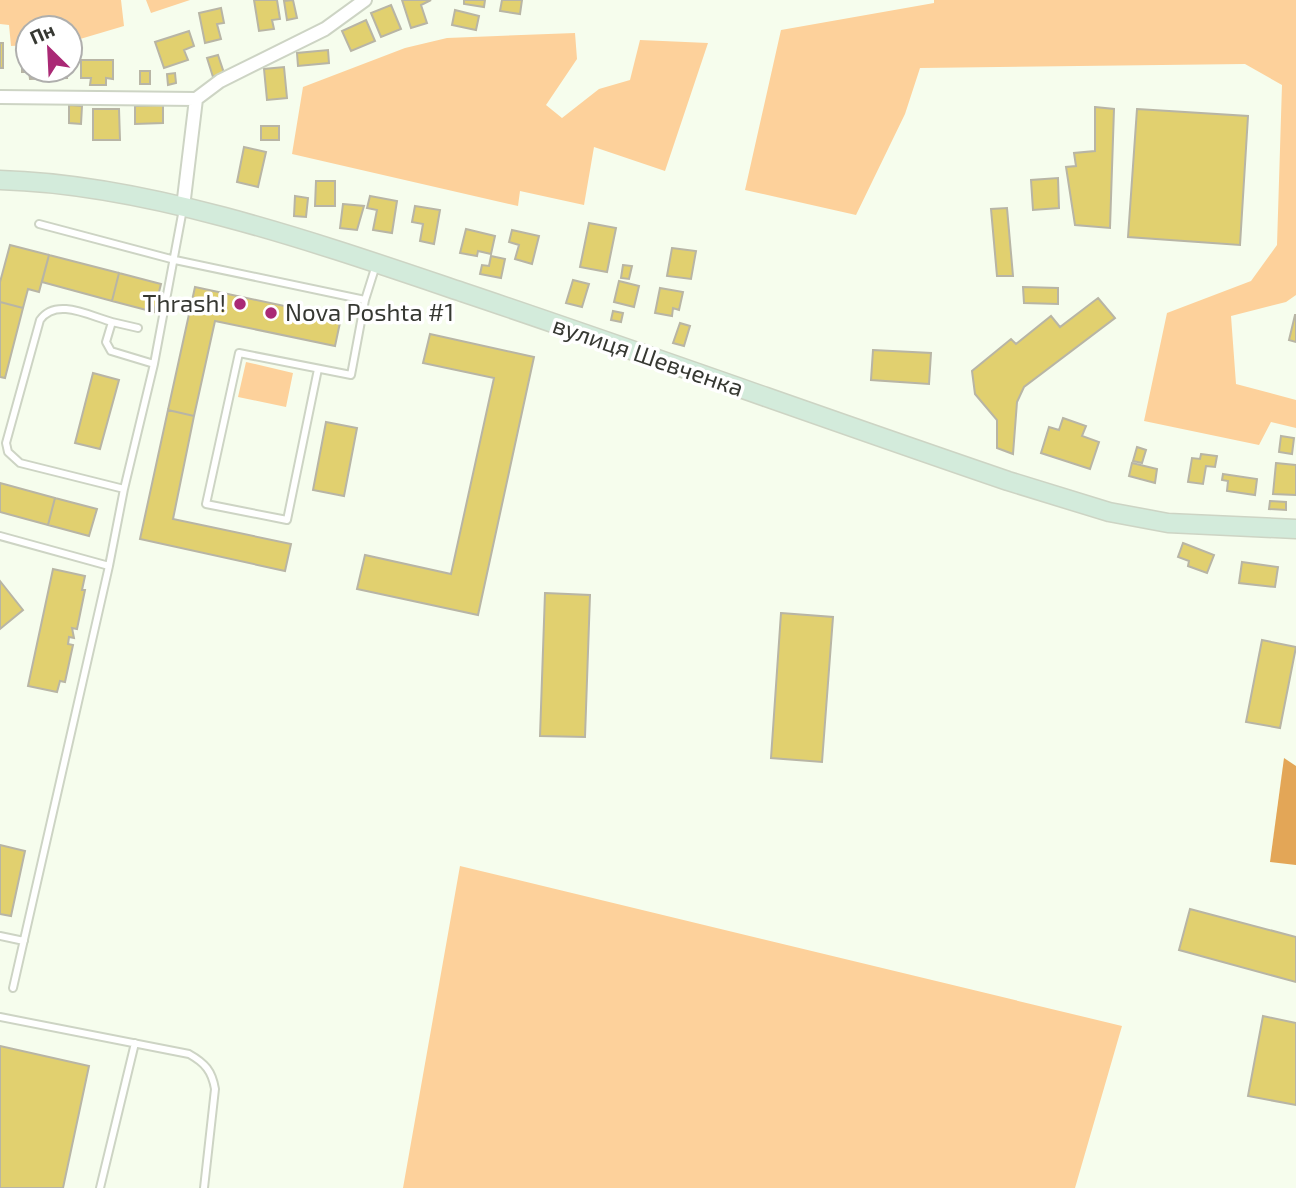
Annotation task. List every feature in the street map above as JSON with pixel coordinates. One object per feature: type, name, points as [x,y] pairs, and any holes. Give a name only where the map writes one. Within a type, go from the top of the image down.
[{"type":"street","points":[[0,97],[197,99],[220,81],[325,29],[365,0]]},
{"type":"street","points":[[183,207],[197,120],[197,99]]},
{"type":"street","name":"вулиця Шевченка","points":[[0,180],[63,184],[183,207],[377,263],[982,472],[1109,512],[1168,523],[1296,529]]},
{"type":"lane","points":[[13,988],[154,364],[183,207]]},
{"type":"lane","points":[[39,224],[175,260],[365,300]]},
{"type":"lane","points":[[318,369],[287,520],[206,504],[239,353],[351,374],[365,300],[377,263]]},
{"type":"lane","points":[[124,489],[20,463],[8,452],[6,443],[40,320],[45,313],[60,307],[138,328]]},
{"type":"lane","points":[[111,322],[106,342],[111,351],[154,364]]},
{"type":"lane","points":[[0,536],[108,566]]},
{"type":"lane","points":[[0,936],[24,942]]},
{"type":"lane","points":[[0,1017],[189,1054],[202,1062],[212,1074],[215,1089],[204,1188]]},
{"type":"lane","points":[[100,1188],[135,1043]]},
{"type":"shaded area","points":[[0,0],[121,0],[124,26],[84,38],[84,14],[14,14],[14,46],[11,46],[9,25],[0,24]]},
{"type":"shaded area","points":[[146,0],[190,0],[151,13]]},
{"type":"shaded area","points":[[934,0],[1296,0],[1296,295],[1286,302],[1231,316],[1236,384],[1296,400],[1296,428],[1271,422],[1259,445],[1144,421],[1167,313],[1251,281],[1277,245],[1282,85],[1245,64],[920,68],[905,114],[856,215],[745,190],[781,30],[934,3]]},
{"type":"shaded area","points":[[575,33],[577,59],[546,105],[562,118],[599,89],[630,80],[640,40],[708,43],[665,171],[594,147],[584,205],[520,191],[518,206],[292,154],[303,87],[405,48],[447,38]]},
{"type":"shaded area","points":[[246,362],[293,373],[286,407],[238,397]]},
{"type":"shaded area","points":[[1284,758],[1296,766],[1296,865],[1270,862]]},
{"type":"shaded area","points":[[460,866],[1122,1026],[1075,1188],[403,1188]]},
{"type":"building","points":[[254,0],[277,0],[280,19],[272,20],[274,29],[259,31]]},
{"type":"building","points":[[293,0],[297,18],[287,20],[284,1]]},
{"type":"building","points":[[402,0],[431,0],[421,5],[427,23],[411,28]]},
{"type":"building","points":[[464,0],[485,0],[484,7],[464,4]]},
{"type":"building","points":[[502,0],[522,0],[520,14],[500,11]]},
{"type":"building","points":[[391,5],[401,29],[381,37],[371,13]]},
{"type":"building","points":[[221,8],[224,23],[217,24],[221,39],[205,43],[199,13]]},
{"type":"building","points":[[455,10],[479,16],[476,30],[452,25]]},
{"type":"building","points":[[366,20],[375,41],[351,51],[342,31]]},
{"type":"building","points":[[189,31],[194,46],[184,50],[188,60],[164,68],[155,42]]},
{"type":"building","points":[[0,43],[3,43],[3,68],[0,68]]},
{"type":"building","points":[[328,50],[329,63],[298,66],[297,53]]},
{"type":"building","points":[[218,55],[224,73],[213,77],[207,58]]},
{"type":"building","points":[[84,60],[113,60],[113,79],[106,78],[106,85],[90,85],[91,78],[84,78]]},
{"type":"building","points":[[284,67],[287,98],[267,100],[264,69]]},
{"type":"building","points":[[140,71],[150,71],[150,84],[140,84]]},
{"type":"building","points":[[175,73],[176,83],[168,85],[167,74]]},
{"type":"building","points":[[69,105],[82,106],[81,124],[69,123]]},
{"type":"building","points":[[163,105],[163,123],[135,124],[135,106]]},
{"type":"building","points":[[1095,107],[1114,109],[1110,228],[1075,225],[1066,167],[1076,166],[1074,153],[1095,151]]},
{"type":"building","points":[[93,109],[119,109],[120,140],[93,140]]},
{"type":"building","points":[[1137,109],[1248,116],[1240,245],[1128,237]]},
{"type":"building","points":[[261,126],[279,126],[279,140],[261,140]]},
{"type":"building","points":[[244,147],[266,152],[258,187],[237,182]]},
{"type":"building","points":[[1058,178],[1059,208],[1033,210],[1031,180]]},
{"type":"building","points":[[316,181],[335,181],[335,206],[315,206]]},
{"type":"building","points":[[295,196],[308,198],[306,217],[294,216]]},
{"type":"building","points":[[370,196],[397,201],[392,233],[373,230],[377,210],[367,208]]},
{"type":"building","points":[[343,204],[364,206],[357,230],[340,228]]},
{"type":"building","points":[[415,206],[440,210],[434,244],[420,241],[423,224],[412,222]]},
{"type":"building","points":[[1007,208],[1013,276],[997,276],[991,209]]},
{"type":"building","points":[[589,223],[616,228],[607,272],[580,267]]},
{"type":"building","points":[[466,229],[495,236],[491,254],[478,251],[477,256],[460,253]]},
{"type":"building","points":[[512,230],[539,236],[532,264],[515,259],[519,245],[509,242]]},
{"type":"building","points":[[10,245],[49,255],[39,292],[28,289],[23,308],[0,302],[0,282]]},
{"type":"building","points":[[672,248],[696,251],[691,279],[667,276]]},
{"type":"building","points":[[49,255],[119,273],[112,301],[42,282]]},
{"type":"building","points":[[491,256],[505,259],[501,278],[480,274],[482,265],[489,266]]},
{"type":"building","points":[[623,265],[632,266],[629,279],[621,278]]},
{"type":"building","points":[[119,273],[161,284],[154,312],[112,301]]},
{"type":"building","points":[[573,280],[589,284],[582,307],[566,303]]},
{"type":"building","points":[[619,281],[639,286],[634,307],[614,302]]},
{"type":"building","points":[[195,287],[341,318],[335,346],[215,321],[194,416],[168,410]]},
{"type":"building","points":[[1023,287],[1058,288],[1058,304],[1024,303]]},
{"type":"building","points":[[660,288],[683,292],[679,310],[673,308],[672,316],[655,313]]},
{"type":"building","points":[[1098,298],[1115,318],[1024,387],[1017,402],[1013,454],[997,448],[997,420],[975,394],[972,371],[1011,339],[1016,344],[1051,316],[1060,327]]},
{"type":"building","points":[[0,302],[23,308],[5,378],[0,377]]},
{"type":"building","points":[[613,311],[623,313],[621,322],[611,320]]},
{"type":"building","points":[[1296,315],[1296,342],[1289,340]]},
{"type":"building","points":[[680,323],[690,326],[684,346],[673,343]]},
{"type":"building","points":[[430,334],[534,357],[478,615],[357,589],[365,555],[451,574],[494,378],[423,363]]},
{"type":"building","points":[[873,350],[931,353],[929,384],[871,380]]},
{"type":"building","points":[[93,373],[119,380],[100,449],[75,443]]},
{"type":"building","points":[[168,410],[194,416],[173,519],[291,544],[285,571],[140,539]]},
{"type":"building","points":[[1063,418],[1086,426],[1082,436],[1099,442],[1090,469],[1041,453],[1049,427],[1059,430]]},
{"type":"building","points":[[326,422],[357,428],[344,496],[313,490]]},
{"type":"building","points":[[1281,436],[1294,438],[1292,454],[1279,452]]},
{"type":"building","points":[[1137,447],[1146,450],[1142,463],[1133,461]]},
{"type":"building","points":[[1201,454],[1217,456],[1215,467],[1206,466],[1203,484],[1188,482],[1192,458],[1200,459]]},
{"type":"building","points":[[1132,463],[1157,469],[1155,483],[1129,476]]},
{"type":"building","points":[[1276,463],[1296,465],[1296,495],[1273,494]]},
{"type":"building","points":[[1223,474],[1257,479],[1255,495],[1227,491],[1228,481],[1222,480]]},
{"type":"building","points":[[0,483],[55,498],[48,525],[0,512]]},
{"type":"building","points":[[55,498],[97,509],[89,536],[48,525]]},
{"type":"building","points":[[1270,501],[1286,502],[1286,510],[1269,509]]},
{"type":"building","points":[[1183,543],[1214,555],[1207,573],[1188,566],[1189,561],[1178,557]]},
{"type":"building","points":[[1242,562],[1278,567],[1275,587],[1239,583]]},
{"type":"building","points":[[53,569],[85,576],[77,629],[72,628],[74,638],[69,637],[68,644],[73,645],[65,682],[60,681],[57,692],[28,686]]},
{"type":"building","points":[[0,581],[23,610],[0,629]]},
{"type":"building","points":[[545,593],[590,595],[585,737],[540,736]]},
{"type":"building","points":[[781,613],[833,617],[822,762],[771,758]]},
{"type":"building","points":[[1262,640],[1296,647],[1280,728],[1246,722]]},
{"type":"building","points":[[0,845],[25,851],[11,916],[0,914]]},
{"type":"building","points":[[1190,909],[1296,937],[1296,982],[1179,950]]},
{"type":"building","points":[[1263,1016],[1296,1023],[1296,1105],[1248,1096]]},
{"type":"building","points":[[0,1046],[89,1066],[63,1188],[0,1188]]},
{"type":"place","name":"Thrash!","points":[[240,304]]},
{"type":"place","name":"Nova Poshta #1","points":[[271,313]]}]
